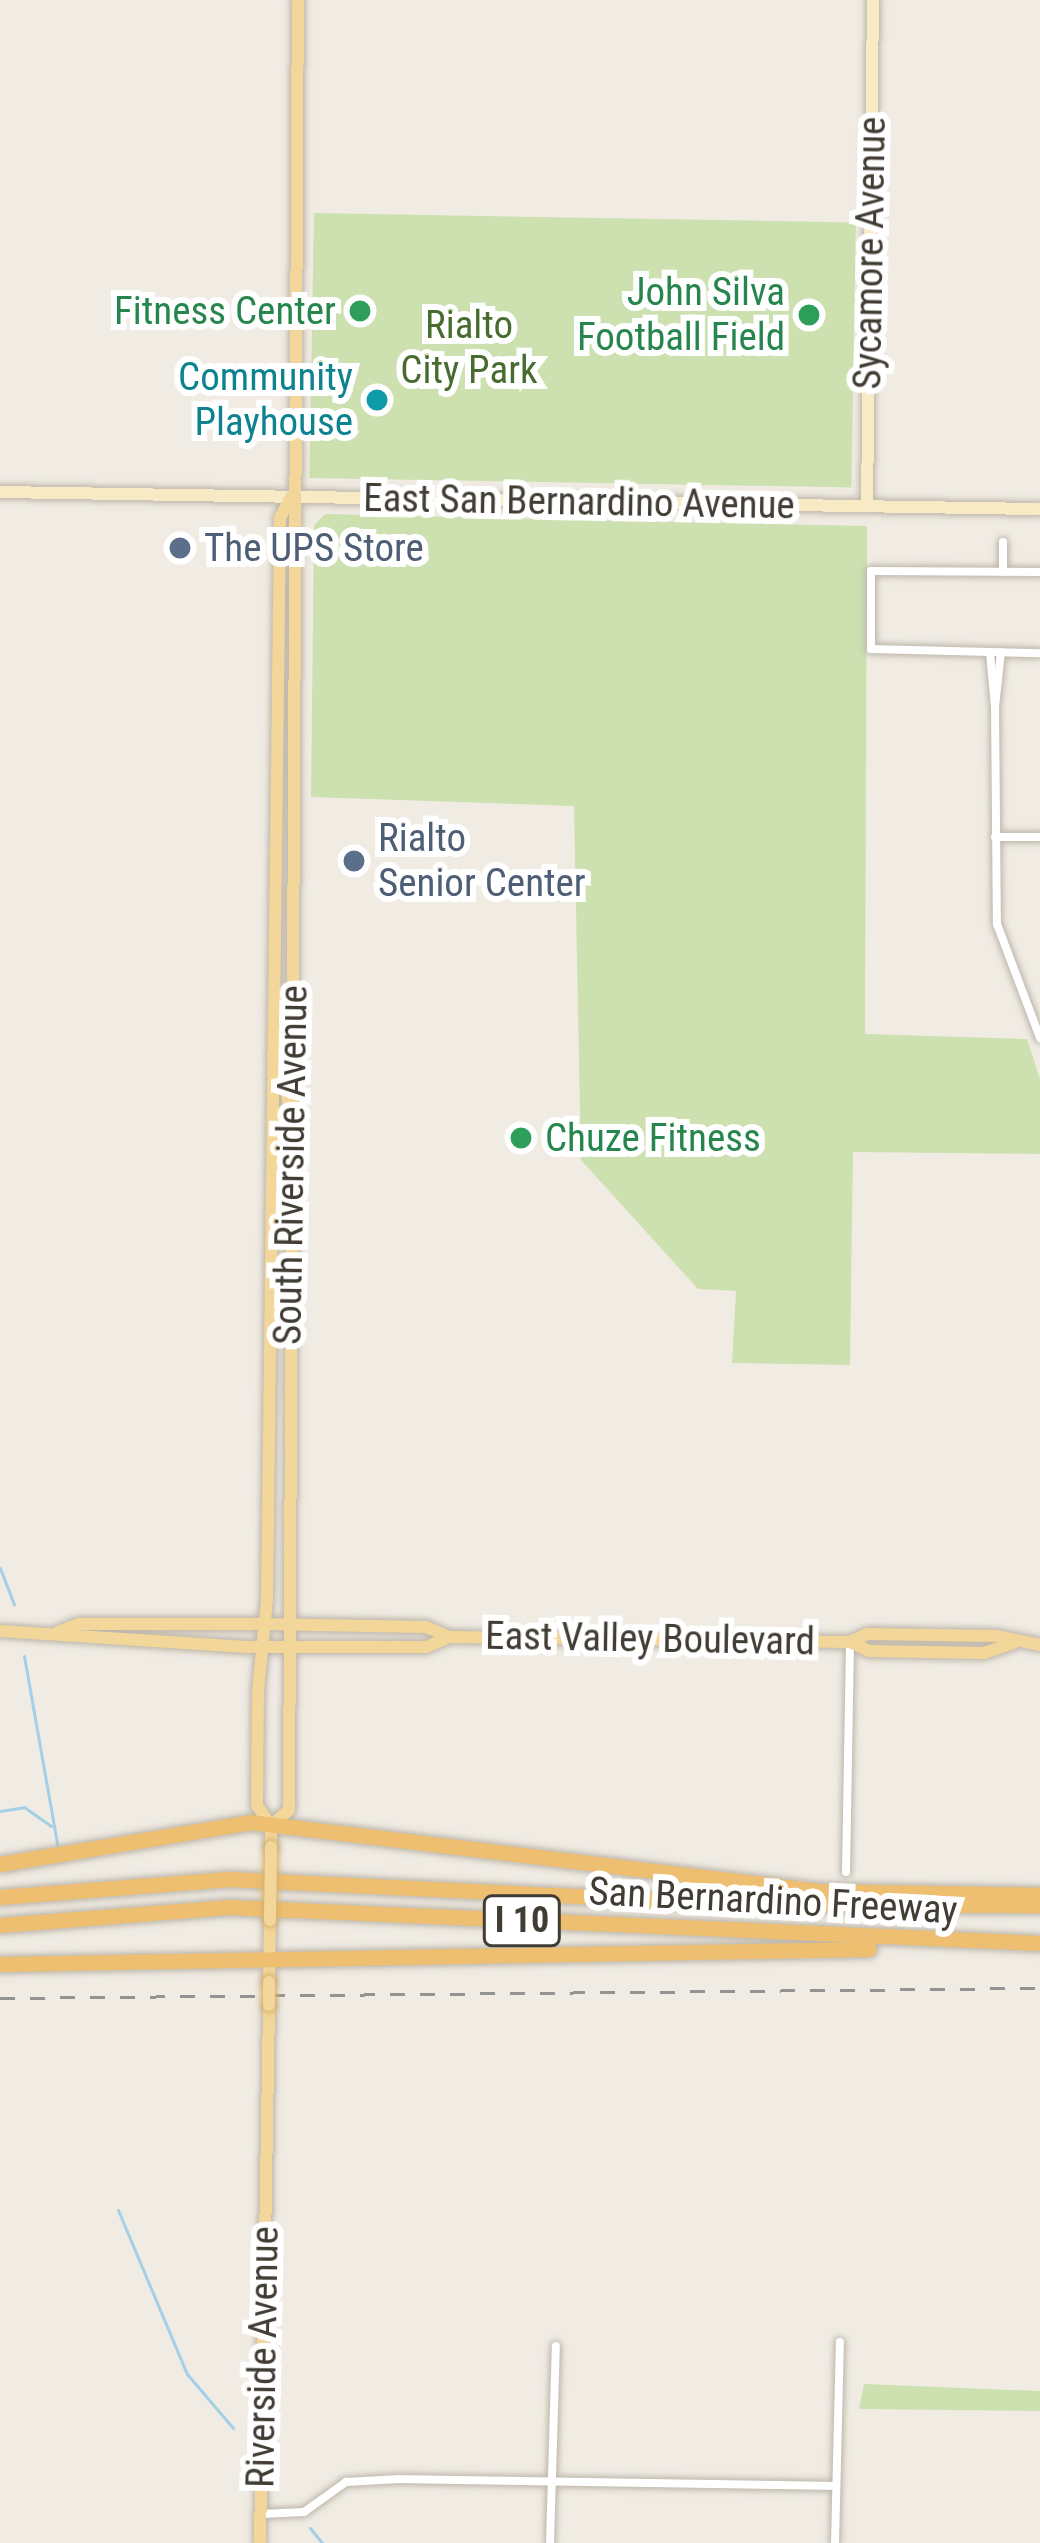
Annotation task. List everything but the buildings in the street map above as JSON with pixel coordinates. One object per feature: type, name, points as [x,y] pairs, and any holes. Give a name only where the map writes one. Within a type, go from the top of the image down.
[{"type":"highway","points":[[0,1864],[214,1825],[271,1826],[820,1891],[1040,1895]]},
{"type":"highway","name":"San Bernardino Freeway","points":[[0,1898],[230,1879],[727,1903],[1040,1904]]},
{"type":"highway","name":"San Bernardino Freeway","points":[[0,1925],[69,1917],[382,1910],[920,1943],[1040,1943]]},
{"type":"highway","points":[[0,1964],[270,1951],[824,1954],[920,1943]]},
{"type":"main road","name":"South Riverside Avenue","points":[[266,2200],[271,1826],[256,1805],[274,1646],[292,1118],[299,519],[291,497],[298,0]]},
{"type":"main road","name":"Sycamore Avenue","points":[[867,506],[873,0]]},
{"type":"main road","name":"East San Bernardino Avenue","points":[[0,492],[1040,509]]},
{"type":"main road","name":"South Riverside Avenue","points":[[271,1826],[289,1810],[274,1646],[273,1055],[280,518],[291,497]]},
{"type":"main road","points":[[273,1055],[282,1064],[284,1106],[292,1118]]},
{"type":"main road","name":"East Valley Boulevard","points":[[58,1632],[79,1624],[275,1624],[426,1628],[450,1637],[850,1642],[869,1652],[984,1653],[1013,1643],[1040,1645]]},
{"type":"main road","points":[[0,1631],[58,1632]]},
{"type":"main road","name":"East Valley Boulevard","points":[[58,1632],[81,1641],[274,1646],[426,1647],[450,1637]]},
{"type":"main road","name":"Riverside Avenue","points":[[261,2514],[266,2200]]},
{"type":"main road","points":[[260,2543],[261,2514]]},
{"type":"street","points":[[1003,542],[1004,572]]},
{"type":"street","points":[[1040,572],[871,571],[871,649],[1040,652]]},
{"type":"street","points":[[996,652],[1000,941],[1040,1038]]},
{"type":"street","points":[[995,837],[1040,837]]},
{"type":"street","points":[[846,1873],[850,1642]]},
{"type":"street","points":[[835,2543],[840,2342]]},
{"type":"street","points":[[550,2543],[556,2346]]},
{"type":"street","points":[[261,2514],[304,2512],[346,2482],[836,2486]]},
{"type":"green space","name":"Rialto City Park","points":[[314,213],[856,222],[851,487],[309,478]]},
{"type":"green space","points":[[325,514],[867,526],[865,1034],[1027,1039],[1040,1079],[1040,1154],[853,1152],[850,1365],[732,1363],[736,1291],[698,1289],[581,1160],[574,806],[311,797],[314,525]]},
{"type":"green space","points":[[864,2384],[1040,2391],[1040,2411],[859,2409]]},
{"type":"waterway","points":[[0,1568],[14,1604]]},
{"type":"waterway","points":[[24,1656],[58,1849]]},
{"type":"waterway","points":[[0,1811],[24,1807],[51,1826]]},
{"type":"waterway","points":[[118,2210],[187,2374],[233,2428]]},
{"type":"waterway","points":[[310,2528],[322,2543]]},
{"type":"railway","points":[[0,1998],[1040,1988]]},
{"type":"place","name":"Fitness Center","points":[[360,311]]},
{"type":"place","name":"John Silva Football Field","points":[[809,315]]},
{"type":"place","name":"Community Playhouse","points":[[377,400]]},
{"type":"place","name":"The UPS Store","points":[[180,548]]},
{"type":"place","name":"Rialto Senior Center","points":[[354,861]]},
{"type":"place","name":"Chuze Fitness","points":[[521,1138]]}]
